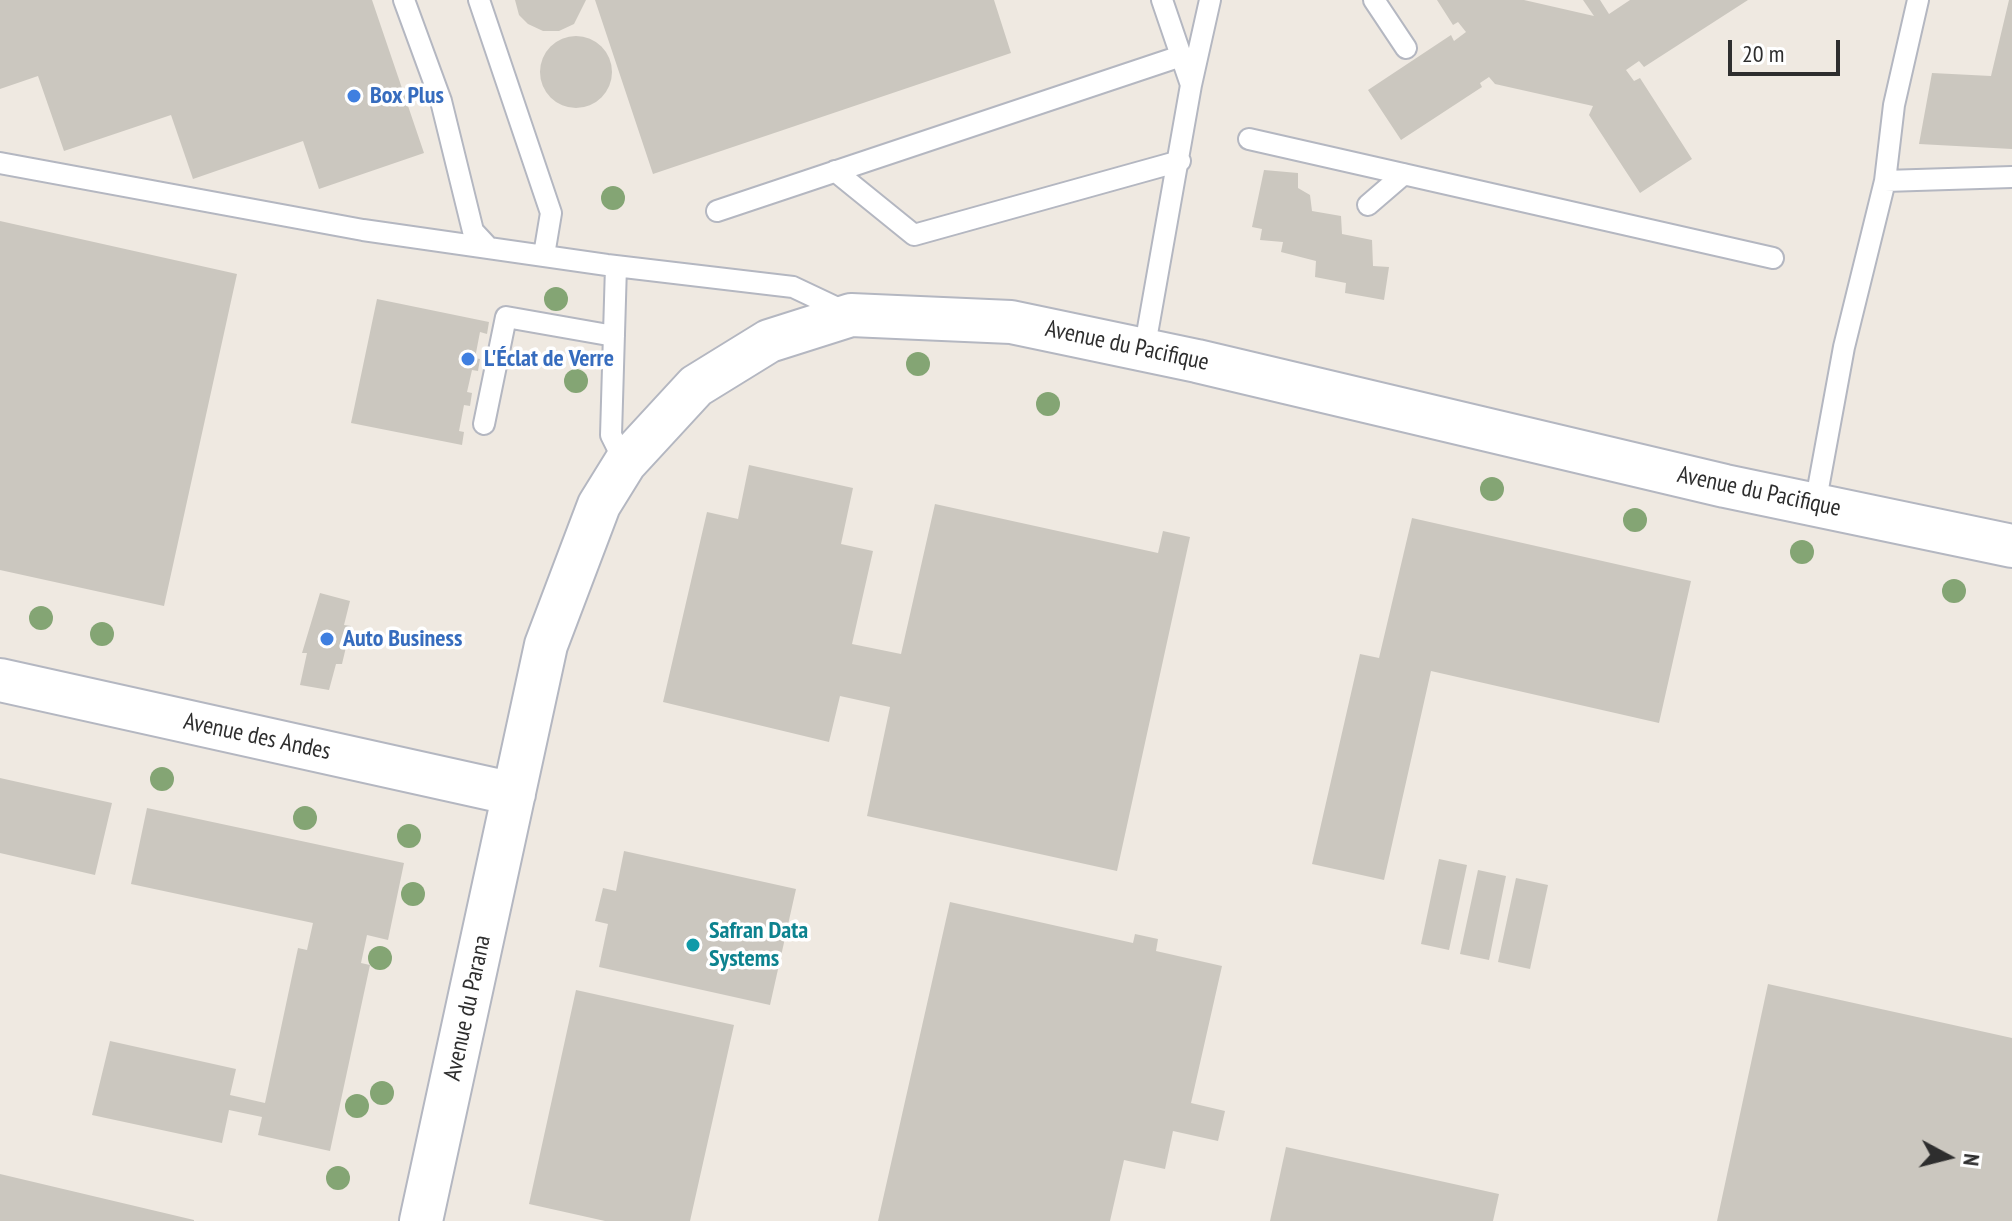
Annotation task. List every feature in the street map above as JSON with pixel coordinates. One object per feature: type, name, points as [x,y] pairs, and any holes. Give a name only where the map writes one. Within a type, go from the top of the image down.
[{"type":"street","name":"Avenue du Pacifique","points":[[514,794],[546,645],[599,505],[625,463],[696,386],[769,341],[851,315],[1011,322],[1815,505],[2012,546]]},
{"type":"street","name":"Avenue des Andes","points":[[0,680],[514,794]]},
{"type":"street","name":"Avenue du Parana","points":[[421,1221],[514,794]]},
{"type":"lane","points":[[404,0],[441,101],[473,231],[487,246]]},
{"type":"lane","points":[[479,0],[551,213],[544,255]]},
{"type":"lane","points":[[1162,0],[1191,85]]},
{"type":"lane","points":[[1144,351],[1191,85],[1210,0]]},
{"type":"lane","points":[[1374,0],[1406,48]]},
{"type":"lane","points":[[1815,505],[1844,347],[1885,181],[1894,105],[1918,0]]},
{"type":"lane","points":[[717,211],[1181,56]]},
{"type":"lane","points":[[1249,139],[1773,258]]},
{"type":"lane","points":[[835,171],[914,235],[1180,161]]},
{"type":"lane","points":[[0,163],[363,230],[616,266],[793,287],[851,315]]},
{"type":"lane","points":[[1368,205],[1404,174]]},
{"type":"lane","points":[[1885,181],[2012,177]]},
{"type":"lane","points":[[616,266],[611,435],[625,463]]},
{"type":"lane","points":[[484,424],[506,317],[614,336]]},
{"type":"building","points":[[0,0],[372,0],[424,153],[319,189],[303,141],[193,179],[171,115],[64,151],[38,76],[0,89]]},
{"type":"building","points":[[515,0],[586,0],[574,24],[559,31],[543,31],[528,24],[519,15]]},
{"type":"building","points":[[595,0],[994,0],[1011,53],[653,174]]},
{"type":"building","points":[[1437,0],[1524,0],[1594,16],[1583,0],[1600,0],[1609,14],[1630,0],[1748,0],[1644,67],[1639,61],[1626,70],[1634,81],[1640,78],[1692,159],[1640,193],[1589,115],[1593,106],[1495,84],[1489,77],[1480,83],[1482,87],[1401,140],[1368,90],[1451,35],[1454,41],[1466,32],[1458,22],[1453,25]]},
{"type":"building","points":[[2009,0],[2012,0],[2012,149],[1919,144],[1932,73],[1991,76]]},
{"type":"building","points":[[583,36],[602,46],[610,58],[610,86],[602,98],[590,106],[569,108],[550,98],[542,86],[540,65],[550,46],[562,38]]},
{"type":"building","points":[[1264,170],[1298,173],[1298,188],[1310,195],[1312,211],[1341,216],[1342,234],[1372,240],[1373,266],[1389,267],[1384,300],[1345,293],[1346,283],[1315,277],[1316,261],[1281,252],[1283,242],[1260,240],[1262,229],[1252,227]]},
{"type":"building","points":[[0,221],[237,274],[164,606],[0,570]]},
{"type":"building","points":[[377,299],[489,322],[487,334],[480,332],[475,358],[480,359],[478,371],[472,370],[467,392],[472,393],[470,406],[464,405],[459,431],[464,432],[462,445],[351,423]]},
{"type":"building","points":[[749,465],[853,488],[841,544],[873,551],[852,644],[901,654],[935,504],[1158,553],[1163,531],[1190,537],[1117,871],[867,816],[890,707],[840,696],[829,742],[663,702],[707,512],[738,519]]},
{"type":"building","points":[[1412,518],[1691,581],[1659,723],[1431,671],[1384,880],[1312,864],[1360,654],[1379,658]]},
{"type":"building","name":"Auto Business","points":[[320,593],[350,601],[344,625],[351,626],[342,664],[336,664],[329,690],[300,685],[307,653],[302,653]]},
{"type":"building","points":[[0,778],[112,803],[95,875],[0,853]]},
{"type":"building","points":[[147,808],[404,863],[388,940],[367,935],[361,963],[370,965],[330,1151],[258,1135],[262,1117],[229,1110],[222,1143],[92,1115],[110,1041],[236,1069],[230,1095],[265,1103],[298,948],[307,950],[313,923],[131,884]]},
{"type":"building","name":"Safran Data Systems","points":[[624,851],[796,889],[770,1005],[599,967],[608,924],[595,921],[603,888],[616,891]]},
{"type":"building","points":[[1439,859],[1467,865],[1449,950],[1421,944]]},
{"type":"building","points":[[1478,870],[1506,876],[1489,960],[1460,954]]},
{"type":"building","points":[[1516,878],[1548,885],[1530,969],[1498,962]]},
{"type":"building","points":[[950,902],[1133,943],[1135,934],[1158,939],[1156,951],[1222,966],[1191,1103],[1225,1111],[1218,1141],[1173,1131],[1165,1169],[1124,1160],[1110,1221],[878,1221]]},
{"type":"building","points":[[1768,984],[2012,1038],[2012,1221],[1717,1221]]},
{"type":"building","points":[[576,990],[734,1025],[690,1221],[605,1221],[529,1204]]},
{"type":"building","points":[[1286,1147],[1499,1194],[1493,1221],[1270,1221]]},
{"type":"building","points":[[0,1174],[194,1220],[194,1221],[0,1221]]},
{"type":"place","name":"Box Plus","points":[[354,96]]},
{"type":"place","name":"L'Éclat de Verre","points":[[468,359]]},
{"type":"place","name":"Auto Business","points":[[327,639]]},
{"type":"place","name":"Safran Data Systems","points":[[693,945]]}]
